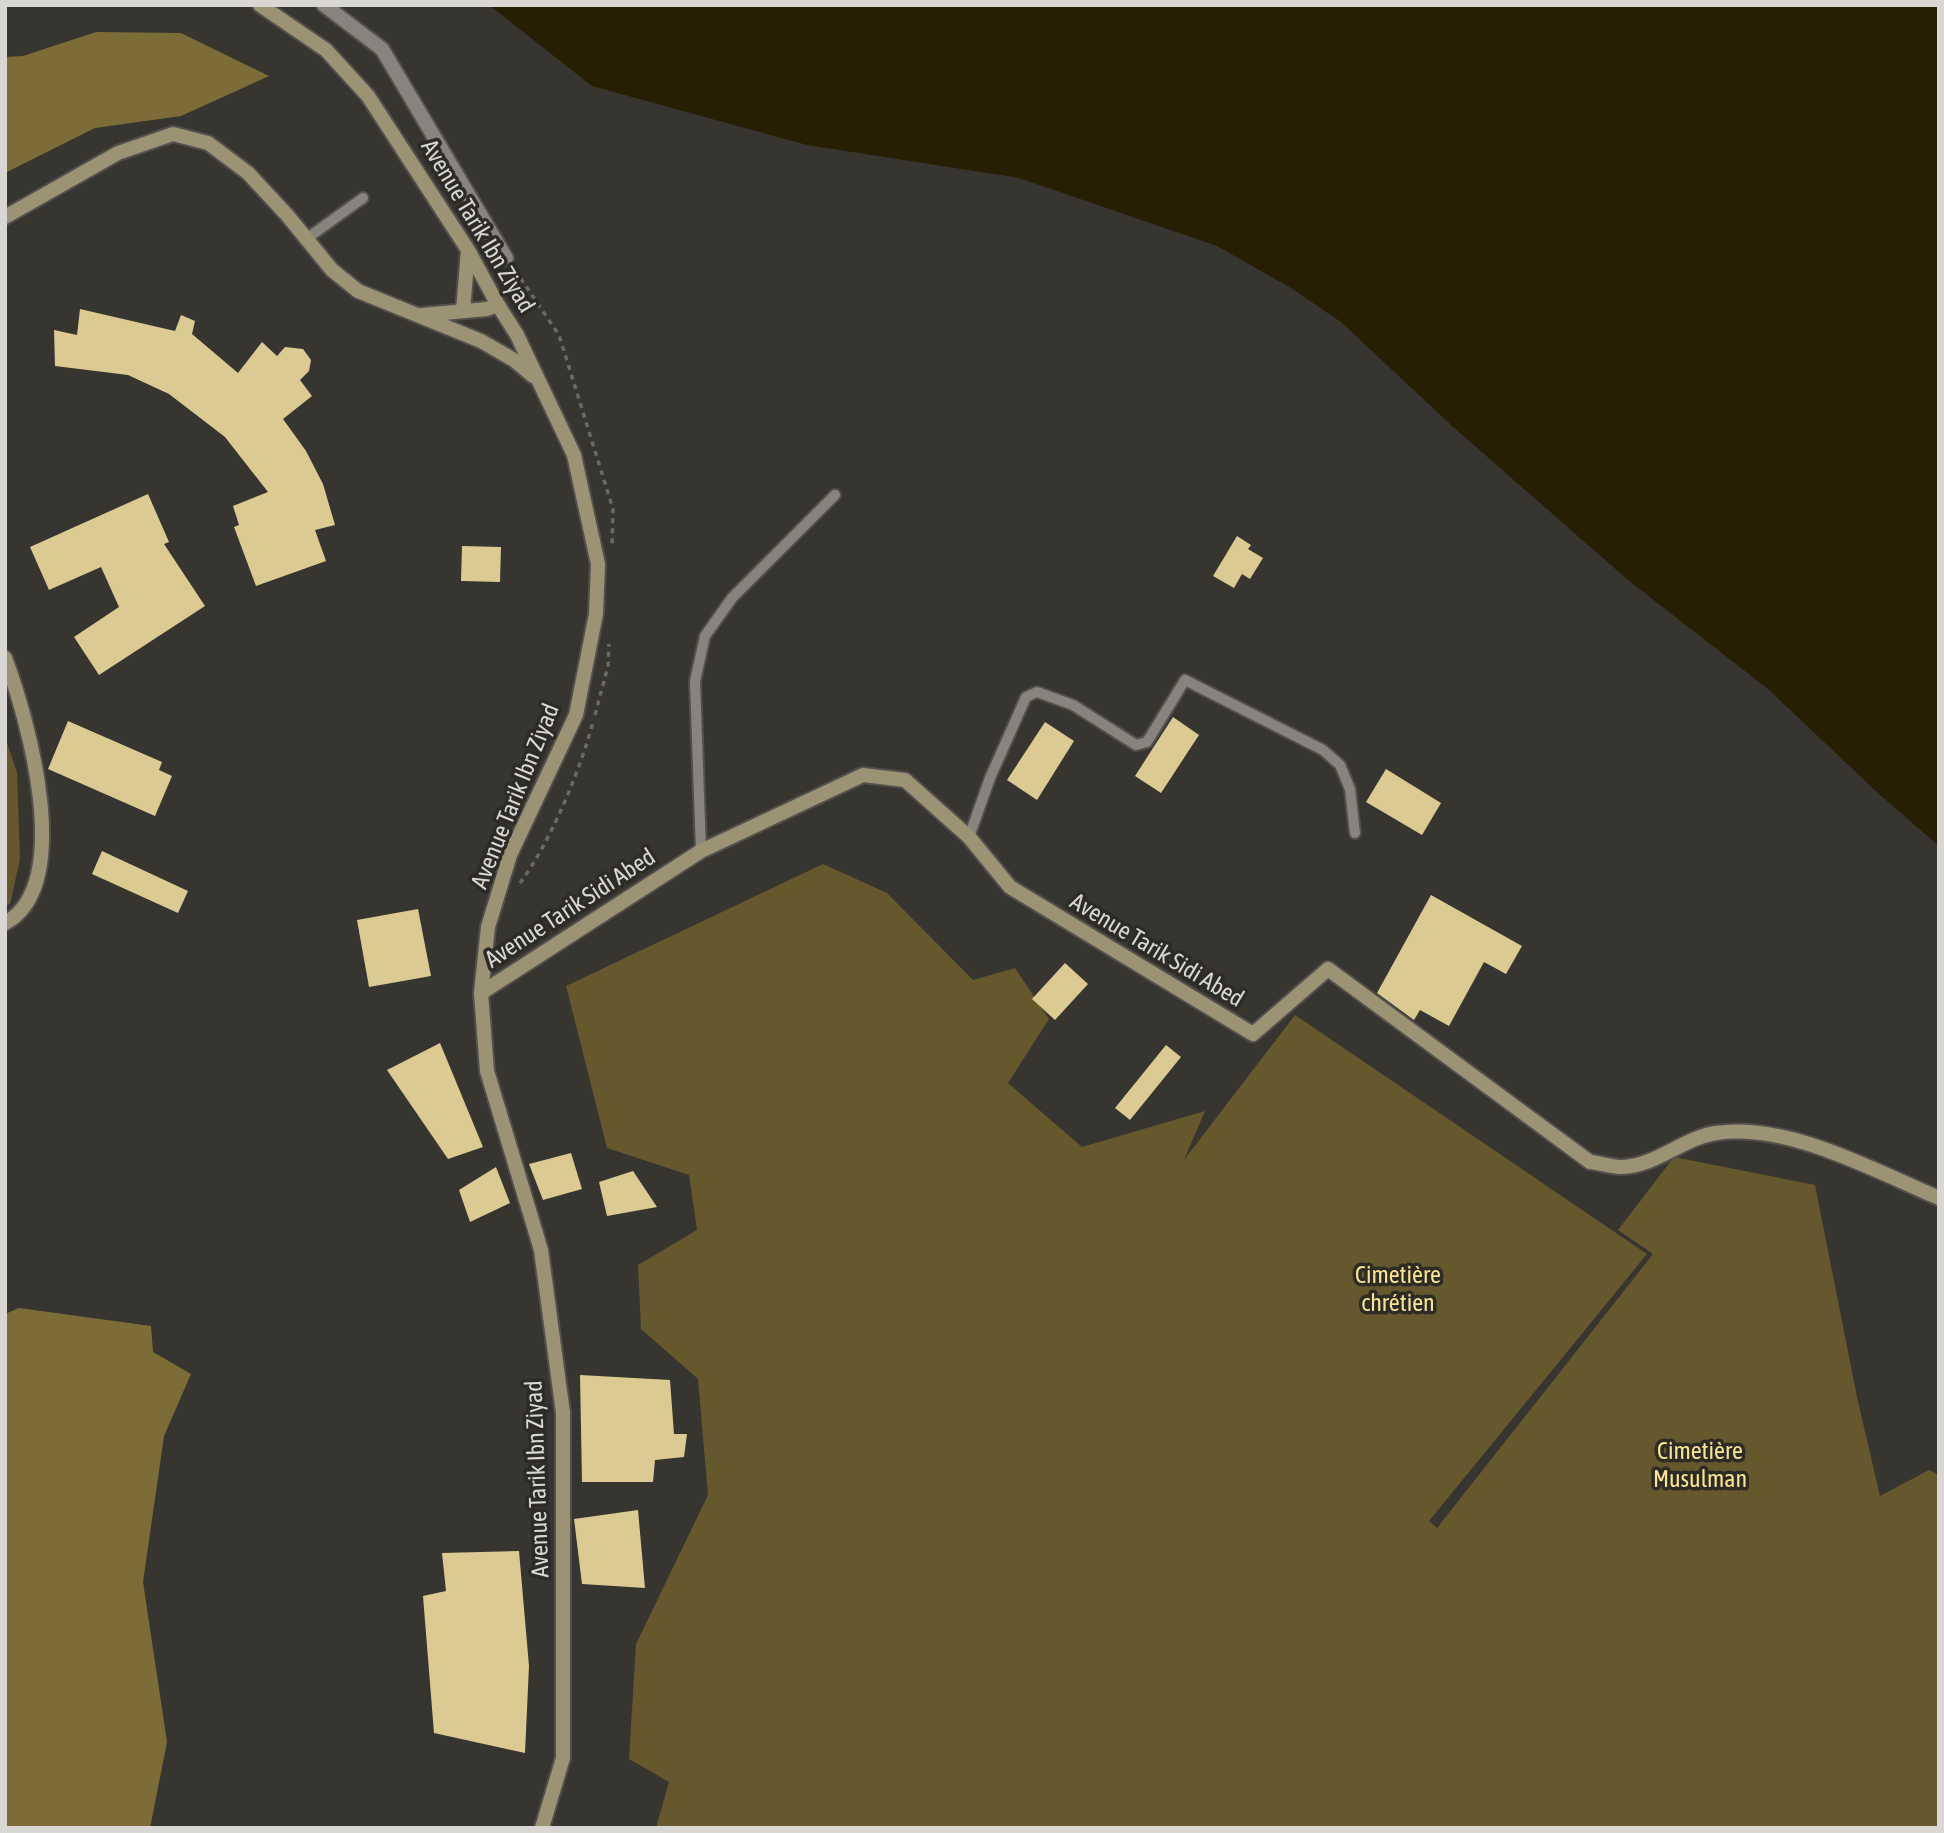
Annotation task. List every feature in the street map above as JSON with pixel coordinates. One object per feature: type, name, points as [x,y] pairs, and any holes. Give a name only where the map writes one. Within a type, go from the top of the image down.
[{"type":"street","name":"Avenue Tarik Ibn Ziyad","points":[[260,5],[326,50],[368,96],[468,250],[517,335],[574,455],[598,564],[596,614],[576,715],[510,855],[488,927],[481,993],[486,1071],[541,1250],[563,1413],[563,1758],[542,1828]]},
{"type":"street","points":[[324,5],[382,49],[506,258]]},
{"type":"street","points":[[5,217],[118,153],[173,134],[208,143],[248,173],[332,270],[358,292],[481,341],[514,360],[539,381]]},
{"type":"street","points":[[463,311],[468,250]]},
{"type":"street","points":[[421,315],[487,309],[498,305]]},
{"type":"street","points":[[481,341],[508,339],[517,335]]},
{"type":"street","points":[[5,658],[32,753],[43,809],[41,860],[32,894],[16,917],[5,923]]},
{"type":"street","name":"Avenue Tarik Sidi Abed","points":[[481,993],[701,851],[863,775],[905,780],[969,836],[1010,887],[1253,1034],[1328,969],[1590,1161],[1622,1167],[1654,1159],[1690,1140],[1716,1133],[1756,1132],[1805,1142],[1939,1198]]},
{"type":"lane","points":[[306,239],[363,198]]},
{"type":"lane","points":[[701,851],[695,681],[705,636],[732,598],[835,495]]},
{"type":"lane","points":[[969,836],[990,778],[1026,697],[1037,692],[1073,705],[1136,745],[1147,742],[1185,680],[1322,750],[1340,765],[1350,789],[1355,833]]},
{"type":"path","points":[[506,258],[559,335],[613,509],[612,548]]},
{"type":"path","points":[[520,884],[536,862],[585,753],[608,666],[609,640]]},
{"type":"green space","points":[[5,737],[17,772],[20,859],[10,904],[5,905]]},
{"type":"green space","points":[[823,864],[887,893],[973,980],[1015,968],[1049,1019],[1008,1083],[1082,1147],[1205,1111],[1184,1160],[1295,1015],[1647,1254],[1429,1521],[1437,1528],[1653,1254],[1618,1230],[1674,1157],[1815,1185],[1857,1397],[1880,1496],[1929,1470],[1939,1475],[1939,1828],[656,1828],[669,1782],[629,1759],[636,1644],[708,1495],[698,1379],[641,1329],[638,1265],[697,1230],[689,1175],[607,1148],[566,986]]},
{"type":"shaded area","points":[[489,5],[1939,5],[1939,846],[1879,794],[1768,689],[1628,580],[1451,425],[1341,322],[1291,288],[1217,246],[1019,178],[807,145],[592,86]]},
{"type":"shaded area","points":[[96,32],[181,33],[269,76],[181,116],[95,128],[5,173],[5,57],[23,56]]},
{"type":"shaded area","points":[[19,1308],[151,1326],[153,1352],[191,1374],[164,1436],[143,1582],[167,1742],[150,1828],[5,1828],[5,1314]]},
{"type":"building","points":[[80,309],[175,331],[181,315],[195,321],[192,334],[238,373],[262,342],[277,356],[285,347],[303,349],[311,360],[309,371],[300,380],[312,396],[283,419],[306,451],[323,484],[335,525],[315,530],[326,561],[256,586],[234,527],[239,525],[233,506],[268,492],[225,437],[169,394],[128,375],[55,366],[54,330],[77,335]]},
{"type":"building","points":[[148,494],[169,542],[164,544],[205,606],[99,675],[74,637],[119,607],[101,567],[49,590],[30,547]]},
{"type":"building","points":[[1237,536],[1251,545],[1248,549],[1263,558],[1250,579],[1242,574],[1234,588],[1213,576]]},
{"type":"building","points":[[462,546],[501,547],[500,582],[461,581]]},
{"type":"building","points":[[1173,717],[1199,735],[1161,793],[1135,776]]},
{"type":"building","points":[[68,721],[162,762],[159,770],[172,776],[155,816],[48,769]]},
{"type":"building","points":[[1045,722],[1074,741],[1037,800],[1007,780]]},
{"type":"building","points":[[1386,769],[1441,803],[1422,835],[1366,802]]},
{"type":"building","points":[[102,851],[188,891],[178,913],[92,874]]},
{"type":"building","points":[[1431,895],[1522,946],[1506,974],[1484,962],[1449,1026],[1420,1010],[1414,1020],[1377,993]]},
{"type":"building","points":[[418,909],[431,976],[369,987],[357,920]]},
{"type":"building","points":[[1065,963],[1088,984],[1055,1020],[1032,999]]},
{"type":"building","points":[[440,1043],[483,1147],[448,1159],[387,1070]]},
{"type":"building","points":[[1166,1045],[1181,1057],[1130,1120],[1115,1108]]},
{"type":"building","points":[[571,1153],[582,1189],[543,1200],[529,1164]]},
{"type":"building","points":[[496,1167],[510,1203],[470,1222],[459,1190]]},
{"type":"building","points":[[633,1171],[657,1207],[607,1216],[599,1182]]},
{"type":"building","points":[[580,1375],[670,1380],[674,1434],[687,1434],[684,1457],[655,1460],[653,1482],[582,1482]]},
{"type":"building","points":[[638,1510],[645,1588],[582,1584],[574,1519]]},
{"type":"building","points":[[519,1551],[529,1666],[525,1753],[434,1733],[423,1596],[446,1591],[442,1553]]},
{"type":"park label","name":"Cimetière chrétien","points":[[1398,1289]]},
{"type":"park label","name":"Cimetière Musulman","points":[[1700,1465]]}]
